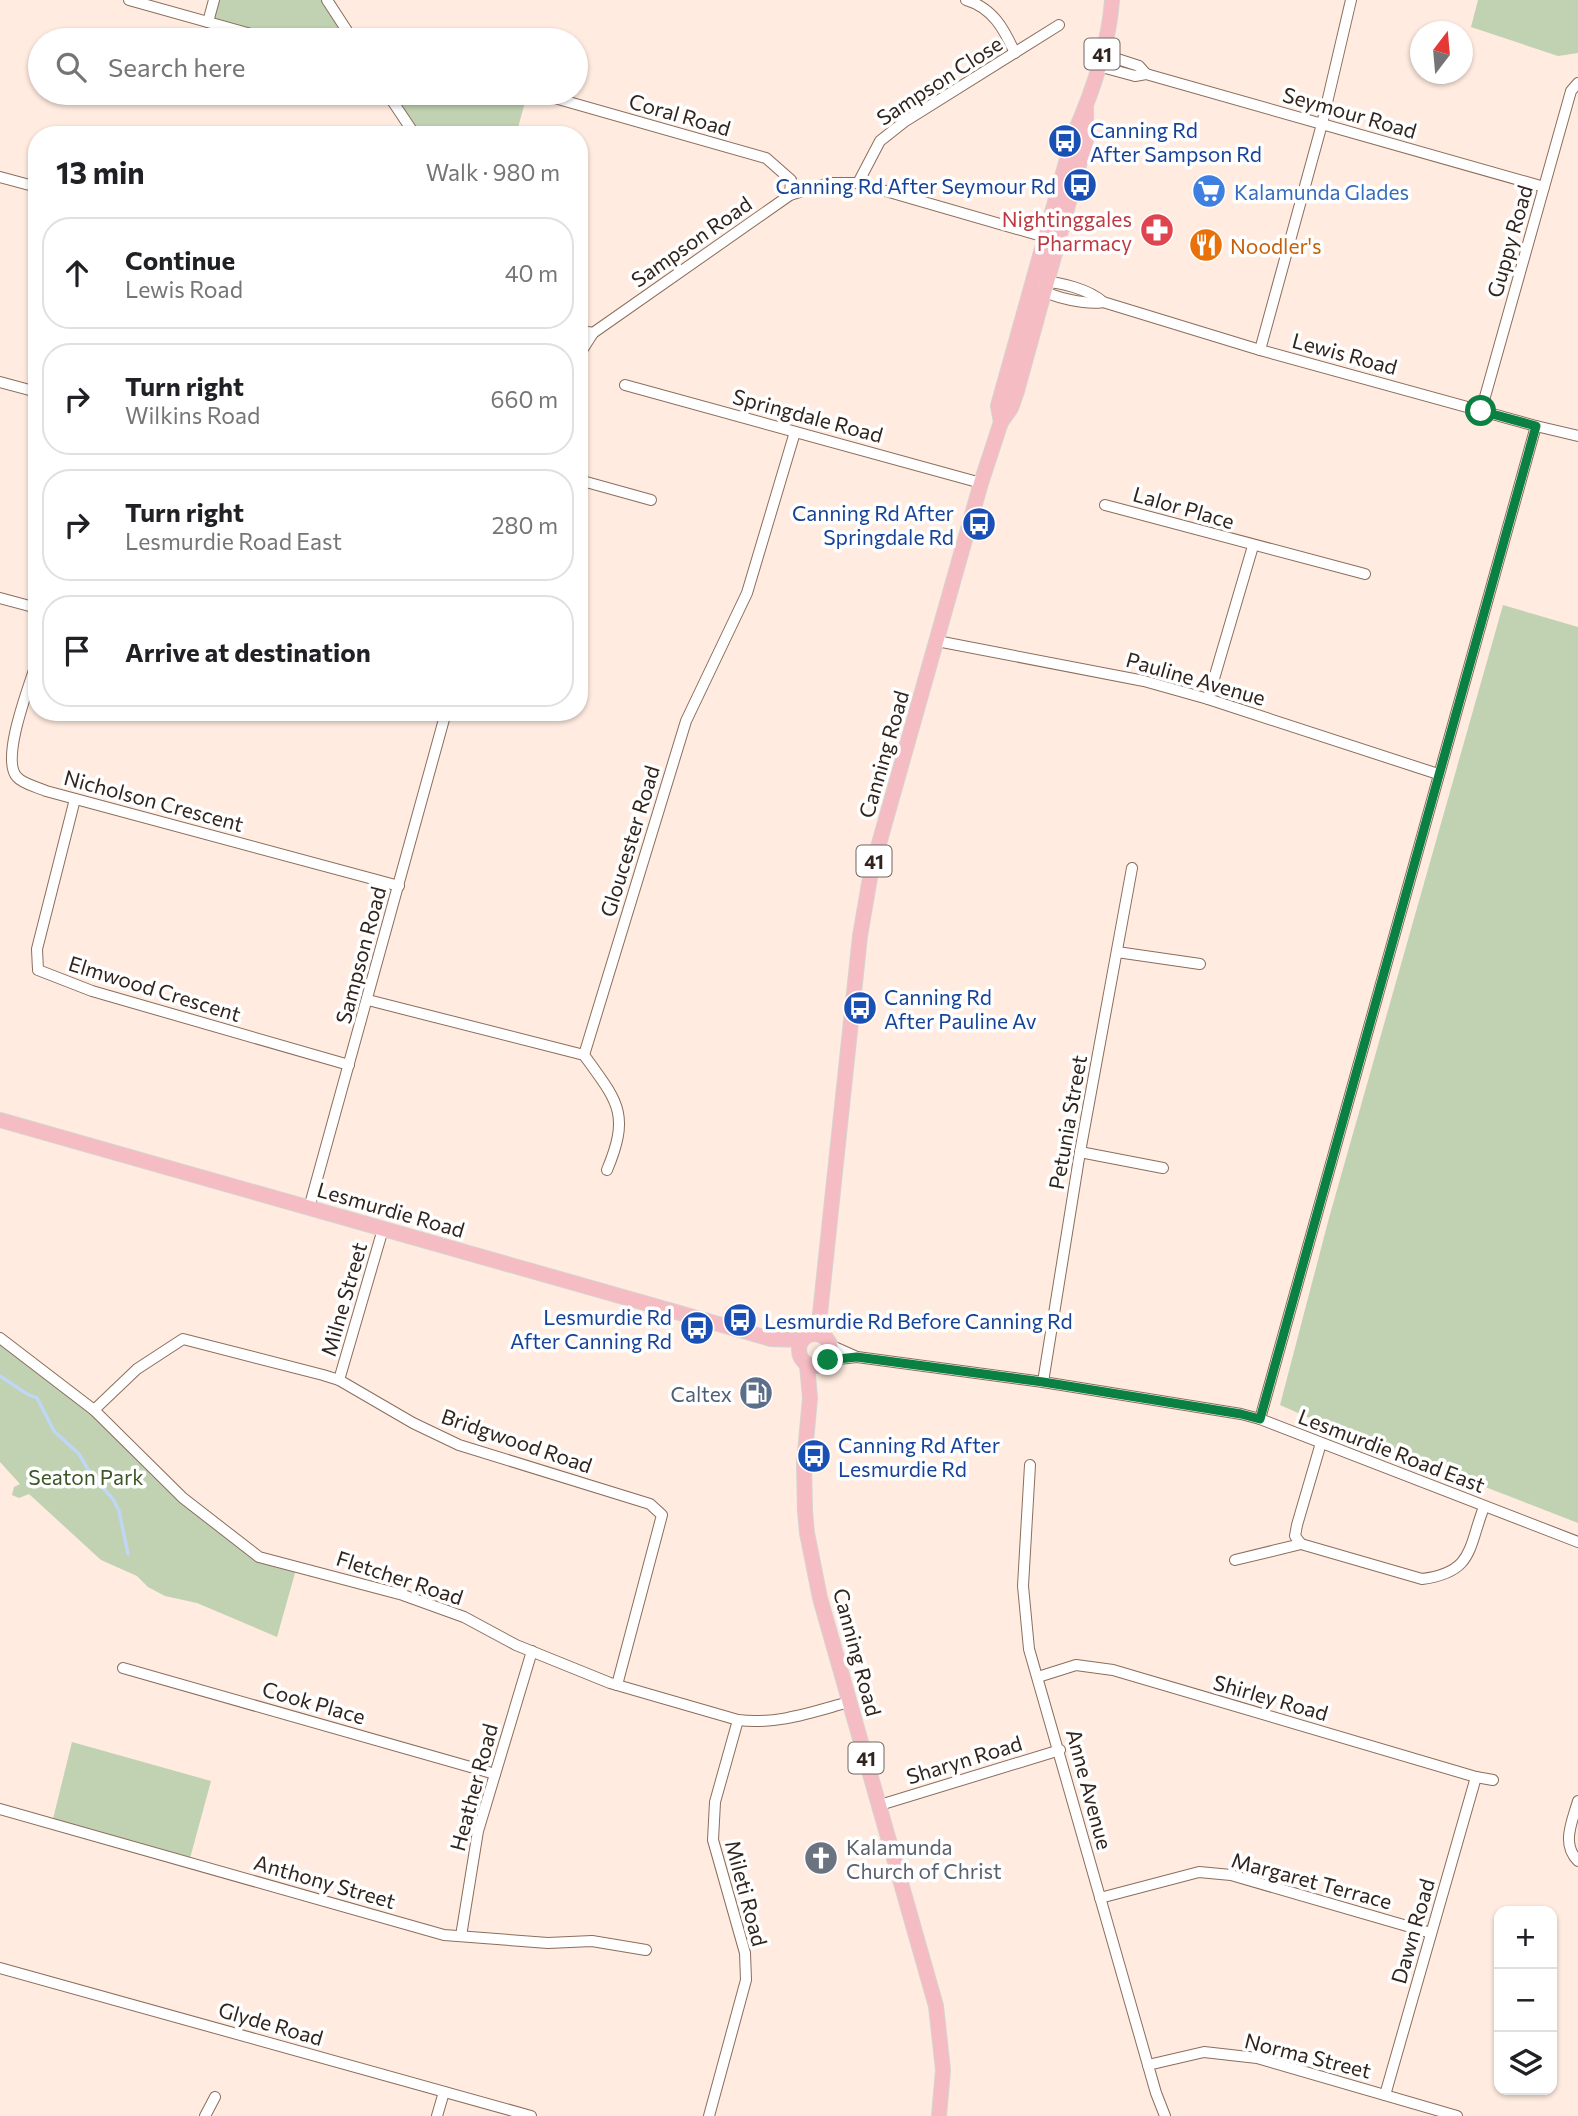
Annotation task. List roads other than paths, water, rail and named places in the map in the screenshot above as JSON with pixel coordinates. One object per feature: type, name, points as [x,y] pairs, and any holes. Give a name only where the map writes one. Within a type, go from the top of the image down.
[{"type":"main road","name":"Canning Road","points":[[939,2116],[943,2070],[936,2006],[820,1598],[807,1533],[804,1463],[810,1398],[804,1349],[820,1314],[860,936],[871,872],[981,483],[1001,422],[1011,408],[1017,391],[1047,287],[1051,238],[1074,134],[1086,107],[1100,60],[1112,0]]},
{"type":"main road","name":"Canning Road","points":[[1001,422],[998,406],[1033,283],[1051,238]]},
{"type":"main road","name":"Lesmurdie Road","points":[[0,1120],[804,1349]]},
{"type":"main road","name":"Canning Road","points":[[820,1314],[828,1341]]},
{"type":"main road","points":[[826,1363],[813,1367],[804,1349],[818,1334],[828,1341]]},
{"type":"main road","name":"41","points":[[826,1363],[831,1353],[828,1341]]},
{"type":"main road","name":"Canning Road","points":[[810,1398],[826,1363]]},
{"type":"street","points":[[129,0],[229,28]]},
{"type":"street","points":[[208,22],[214,0]]},
{"type":"street","points":[[327,0],[345,28]]},
{"type":"street","points":[[966,0],[992,13],[1015,52]]},
{"type":"street","points":[[1260,350],[1322,124],[1351,0]]},
{"type":"street","name":"Sampson Close","points":[[858,183],[880,141],[904,122],[1059,25]]},
{"type":"street","name":"Seymour Road","points":[[1100,60],[1135,76],[1146,74],[1544,187]]},
{"type":"street","name":"Guppy Road","points":[[1481,411],[1571,92],[1578,83]]},
{"type":"street","points":[[395,105],[409,126]]},
{"type":"street","name":"Coral Road","points":[[579,105],[766,158],[791,180],[790,195]]},
{"type":"street","points":[[0,177],[28,185]]},
{"type":"street","name":"Sampson Road","points":[[588,341],[593,333],[790,195],[829,183],[858,183],[1051,238]]},
{"type":"street","name":"Lewis Road","points":[[1033,283],[1096,295],[1103,302],[1260,350],[1578,436]]},
{"type":"street","name":"Sampson Road","points":[[588,332],[593,333]]},
{"type":"street","points":[[0,382],[28,390]]},
{"type":"street","name":"Springdale Road","points":[[625,385],[981,483]]},
{"type":"street","points":[[1260,1419],[1536,426]]},
{"type":"street","name":"Gloucester Road","points":[[584,1055],[686,721],[747,593],[795,432]]},
{"type":"street","points":[[588,483],[650,500]]},
{"type":"street","name":"Lalor Place","points":[[1105,505],[1365,575]]},
{"type":"street","name":"Lalor Place","points":[[1208,699],[1253,547]]},
{"type":"street","points":[[0,598],[28,606]]},
{"type":"street","name":"Pauline Avenue","points":[[937,641],[1144,681],[1208,699],[1438,774]]},
{"type":"street","name":"Nicholson Crescent","points":[[28,691],[12,745],[12,769],[18,779],[46,791],[399,886]]},
{"type":"street","name":"Sampson Road","points":[[309,1208],[444,721]]},
{"type":"street","name":"Elmwood Crescent","points":[[75,799],[37,949],[38,970],[92,991],[349,1065]]},
{"type":"street","name":"Petunia Street","points":[[1043,1382],[1080,1152],[1132,868]]},
{"type":"street","points":[[1117,952],[1200,964]]},
{"type":"street","points":[[368,1000],[584,1055],[614,1096],[621,1120],[607,1170]]},
{"type":"street","points":[[1080,1152],[1163,1168]]},
{"type":"street","name":"Milne Street","points":[[339,1380],[383,1229]]},
{"type":"street","name":"Fletcher Road","points":[[0,1338],[94,1410],[183,1498],[260,1557],[403,1595],[464,1617],[532,1651],[617,1685],[738,1720],[758,1723],[777,1721],[849,1702]]},
{"type":"street","name":"Bridgwood Road","points":[[94,1410],[137,1369],[183,1339],[303,1368],[339,1380],[413,1423],[459,1445],[650,1504],[662,1516],[617,1685]]},
{"type":"street","name":"Lesmurdie Road East","points":[[828,1341],[857,1357]]},
{"type":"street","name":"Lesmurdie Road East","points":[[826,1363],[857,1357],[1043,1382],[1241,1414],[1578,1542]]},
{"type":"street","points":[[1301,1544],[1295,1536],[1297,1525],[1321,1443]]},
{"type":"street","name":"Anne Avenue","points":[[1030,1465],[1023,1586],[1029,1649],[1165,2116]]},
{"type":"street","points":[[1235,1560],[1301,1544],[1422,1579],[1436,1577],[1462,1564],[1469,1553],[1484,1507]]},
{"type":"street","name":"Heather Road","points":[[461,1936],[478,1831],[532,1651]]},
{"type":"street","name":"Shirley Road","points":[[1038,1677],[1076,1665],[1113,1670],[1493,1780]]},
{"type":"street","name":"Cook Place","points":[[122,1668],[495,1774]]},
{"type":"street","name":"Mileti Road","points":[[709,2116],[746,1980],[745,1953],[712,1830],[715,1802],[738,1720]]},
{"type":"street","name":"Sharyn Road","points":[[880,1805],[1060,1750]]},
{"type":"street","name":"Dawn Road","points":[[1385,2095],[1476,1777]]},
{"type":"street","points":[[1578,1801],[1568,1843],[1570,1851],[1578,1861]]},
{"type":"street","name":"Anthony Street","points":[[0,1809],[444,1935],[548,1942],[600,1942],[646,1950]]},
{"type":"street","name":"Margaret Terrace","points":[[1100,1898],[1199,1872],[1231,1875],[1431,1933]]},
{"type":"street","name":"Glyde Road","points":[[0,1968],[531,2116]]},
{"type":"street","name":"Norma Street","points":[[1148,2065],[1204,2052],[1257,2058],[1457,2116]]},
{"type":"street","points":[[437,2116],[444,2092]]},
{"type":"street","points":[[205,2116],[215,2096]]},
{"type":"waterway","points":[[0,1376],[37,1398],[54,1431],[79,1454],[90,1473],[113,1499],[119,1511],[128,1554]]},
{"type":"place","name":"Canning Rd After Sampson Rd","points":[[1065,141]]},
{"type":"place","name":"Canning Rd After Seymour Rd","points":[[1080,185]]},
{"type":"place","name":"Kalamunda Glades","points":[[1209,191]]},
{"type":"place","name":"Nightinggales Pharmacy","points":[[1157,230]]},
{"type":"place","name":"Noodler's","points":[[1206,245]]},
{"type":"place","name":"Canning Rd After Springdale Rd","points":[[979,524]]},
{"type":"place","name":"Canning Rd After Pauline Av","points":[[860,1008]]},
{"type":"place","name":"Lesmurdie Rd Before Canning Rd","points":[[740,1320]]},
{"type":"place","name":"Lesmurdie Rd After Canning Rd","points":[[697,1328]]},
{"type":"place","name":"Caltex","points":[[756,1393]]},
{"type":"place","name":"Canning Rd After Lesmurdie Rd","points":[[814,1456]]},
{"type":"place","name":"Kalamunda Church of Christ","points":[[821,1858]]},
{"type":"park label","name":"Seaton Park","points":[[86,1476]]}]
